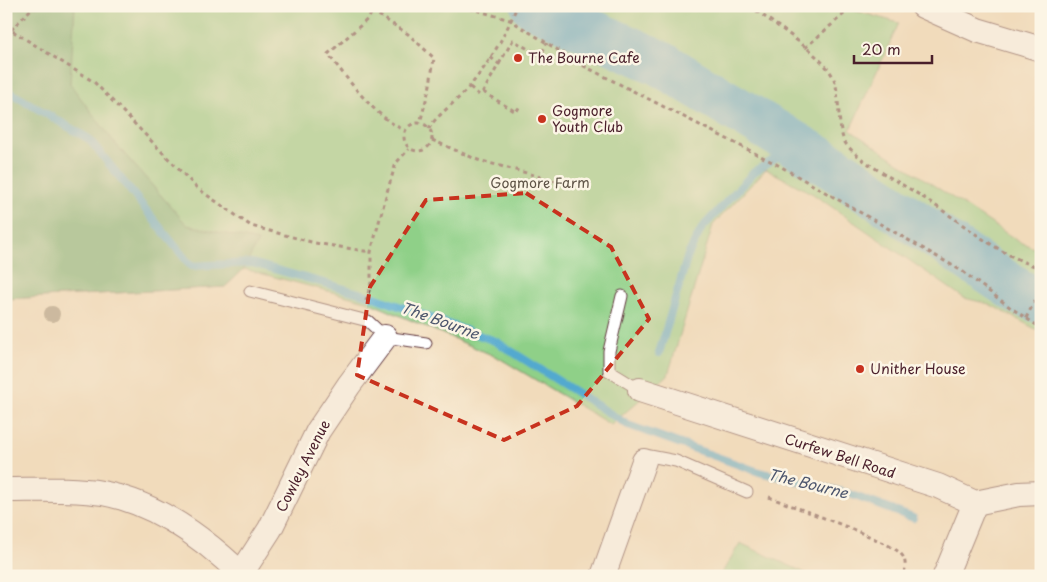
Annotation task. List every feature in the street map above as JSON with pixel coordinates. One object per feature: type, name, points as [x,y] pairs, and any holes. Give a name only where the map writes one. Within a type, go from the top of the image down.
[{"type":"street","points":[[923,6],[977,30],[1041,49]]},
{"type":"street","name":"Cowley Avenue","points":[[6,490],[102,493],[142,506],[180,525],[213,547],[242,575],[270,529],[318,431],[348,385],[385,336]]},
{"type":"street","name":"Curfew Bell Road","points":[[640,390],[938,486],[975,502]]},
{"type":"street","points":[[603,576],[644,461]]},
{"type":"street","points":[[945,576],[975,502],[1040,490]]},
{"type":"lane","points":[[250,291],[368,321],[385,336],[426,343]]},
{"type":"lane","points":[[622,296],[609,351],[609,372],[640,390]]},
{"type":"lane","points":[[644,461],[650,456],[676,461],[747,492]]},
{"type":"path","points":[[11,30],[34,6]]},
{"type":"path","points":[[374,6],[369,18],[328,54],[357,91],[382,114],[405,130]]},
{"type":"path","points":[[462,6],[510,20],[591,69],[778,165],[962,271],[1041,328]]},
{"type":"path","points":[[432,140],[429,129],[431,123],[470,87],[490,57],[517,6]]},
{"type":"path","points":[[750,6],[817,57],[834,78],[845,143],[865,160],[945,211],[985,241],[1021,262],[1041,268]]},
{"type":"path","points":[[805,48],[853,6]]},
{"type":"path","points":[[372,11],[408,34],[434,58],[430,84],[420,123]]},
{"type":"path","points":[[6,27],[94,82],[197,188],[251,226],[315,243],[371,252]]},
{"type":"path","points":[[470,87],[478,95],[483,92],[513,40],[540,56],[547,43]]},
{"type":"path","points":[[490,57],[498,64]]},
{"type":"path","points":[[483,92],[516,112],[520,106]]},
{"type":"path","points":[[429,129],[420,123],[414,123],[405,130],[404,142],[409,149],[423,151],[432,140]]},
{"type":"path","points":[[432,140],[478,160],[586,189]]},
{"type":"path","points":[[366,302],[371,283],[371,252],[396,163],[409,149]]},
{"type":"path","points":[[1026,318],[1041,289]]},
{"type":"path","points":[[769,497],[881,542],[900,552],[906,561],[904,576]]},
{"type":"highlighted area","points":[[526,193],[611,247],[649,319],[577,406],[504,440],[357,375],[370,287],[426,200]]},
{"type":"green space","name":"Gogmore Farm","points":[[6,6],[838,6],[899,23],[850,130],[1018,241],[1041,251],[1041,332],[989,304],[964,298],[813,194],[766,169],[713,225],[668,375],[611,425],[499,358],[366,301],[244,269],[225,287],[6,299]]},
{"type":"green space","points":[[6,6],[75,6],[70,84],[114,142],[187,225],[258,241],[244,269],[225,287],[6,299]]},
{"type":"green space","points":[[740,543],[812,576],[720,576]]},
{"type":"waterway","name":"The Bourne","points":[[534,6],[658,62],[833,167],[1019,292],[1041,301]]},
{"type":"waterway","name":"The Bourne","points":[[6,90],[89,139],[191,266],[252,263],[374,297],[495,341],[628,425],[759,472],[847,493],[913,518]]},
{"type":"waterway","name":"The Bourne","points":[[659,353],[688,255],[702,228],[754,172],[796,145]]},
{"type":"place","name":"The Bourne Cafe","points":[[518,58]]},
{"type":"place","name":"Gogmore Youth Club","points":[[542,119]]},
{"type":"place","name":"Unither House","points":[[860,369]]}]
